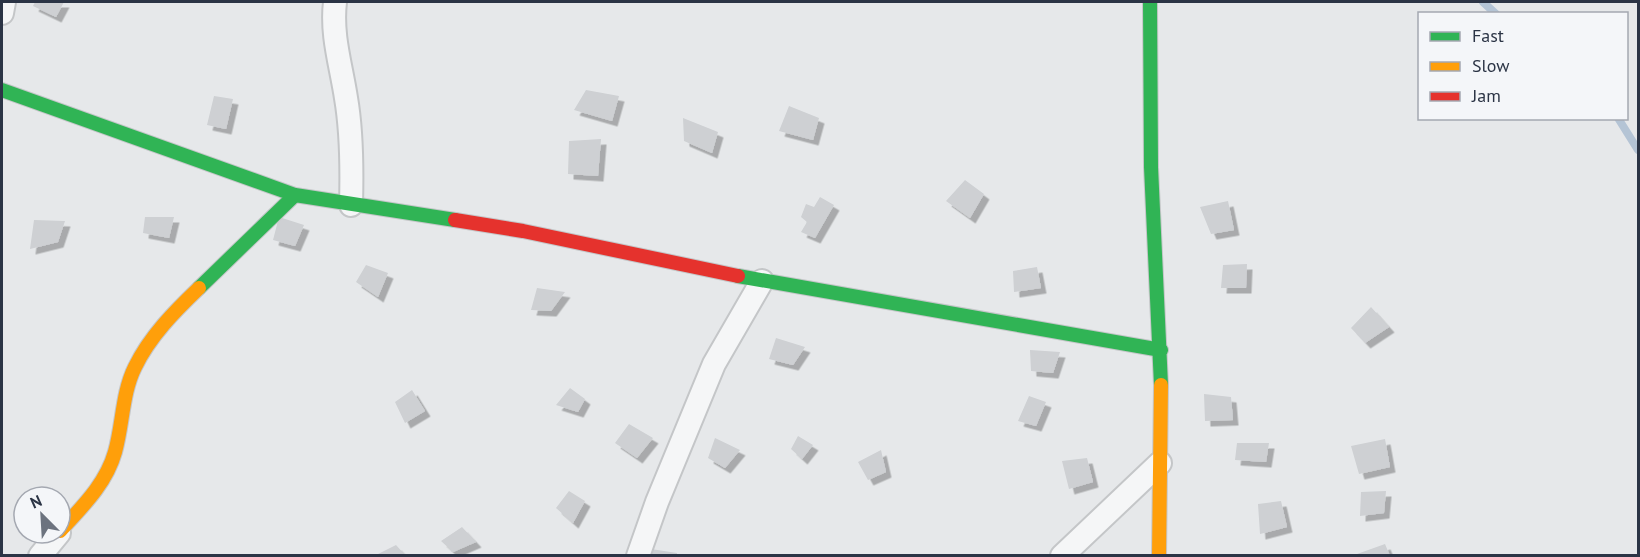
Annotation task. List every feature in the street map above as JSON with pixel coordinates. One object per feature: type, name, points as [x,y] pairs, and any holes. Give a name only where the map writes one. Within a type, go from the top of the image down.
[{"type":"street","points":[[2,13],[4,2]]},
{"type":"street","points":[[335,2],[334,41],[346,98],[351,147],[351,205]]},
{"type":"street","points":[[1150,2],[1151,168],[1161,350],[1159,555]]},
{"type":"street","points":[[2,90],[295,195],[523,231],[762,281],[1161,350]]},
{"type":"street","points":[[72,517],[101,483],[111,465],[119,435],[124,393],[136,365],[156,335],[185,302],[295,195]]},
{"type":"street","points":[[638,555],[657,502],[714,364],[762,281]]},
{"type":"street","points":[[1062,555],[1160,463]]},
{"type":"building","points":[[35,2],[64,2],[56,17],[33,6]]},
{"type":"building","points":[[586,90],[619,96],[612,121],[574,110]]},
{"type":"building","points":[[214,96],[233,99],[226,129],[207,125]]},
{"type":"building","points":[[789,106],[819,118],[813,140],[779,131]]},
{"type":"building","points":[[683,118],[718,132],[712,153],[684,141]]},
{"type":"building","points":[[601,139],[598,176],[568,174],[569,141]]},
{"type":"building","points":[[965,180],[984,194],[970,218],[946,201]]},
{"type":"building","points":[[820,197],[834,205],[815,238],[801,232],[807,222],[801,217],[806,204],[814,207]]},
{"type":"building","points":[[1228,201],[1234,230],[1211,234],[1200,207]]},
{"type":"building","points":[[145,217],[174,217],[169,238],[143,233]]},
{"type":"building","points":[[279,217],[304,225],[295,246],[273,240]]},
{"type":"building","points":[[34,220],[65,221],[58,242],[30,249]]},
{"type":"building","points":[[1247,264],[1246,288],[1221,288],[1223,265]]},
{"type":"building","points":[[366,265],[388,273],[378,297],[356,282]]},
{"type":"building","points":[[1037,267],[1041,288],[1014,292],[1013,271]]},
{"type":"building","points":[[537,288],[565,292],[551,311],[531,310]]},
{"type":"building","points":[[1371,307],[1389,327],[1365,343],[1351,328]]},
{"type":"building","points":[[776,338],[805,347],[793,365],[769,359]]},
{"type":"building","points":[[1030,350],[1060,352],[1053,373],[1031,371]]},
{"type":"building","points":[[570,388],[585,399],[578,412],[556,405]]},
{"type":"building","points":[[412,390],[425,411],[405,423],[395,402]]},
{"type":"building","points":[[1204,394],[1231,397],[1233,420],[1205,421]]},
{"type":"building","points":[[1029,396],[1046,402],[1036,426],[1018,421]]},
{"type":"building","points":[[629,424],[653,438],[637,458],[615,443]]},
{"type":"building","points":[[798,436],[813,445],[802,459],[791,449]]},
{"type":"building","points":[[715,438],[740,450],[725,468],[708,458]]},
{"type":"building","points":[[1385,439],[1390,467],[1359,474],[1351,446]]},
{"type":"building","points":[[1237,443],[1269,443],[1266,462],[1235,460]]},
{"type":"building","points":[[881,450],[886,472],[868,480],[858,462]]},
{"type":"building","points":[[1087,458],[1093,482],[1069,489],[1062,461]]},
{"type":"building","points":[[569,491],[585,501],[573,523],[556,508]]},
{"type":"building","points":[[1386,491],[1384,513],[1360,516],[1361,492]]},
{"type":"building","points":[[1281,501],[1287,527],[1260,534],[1258,504]]},
{"type":"building","points":[[462,527],[476,542],[453,552],[441,541]]},
{"type":"building","points":[[1385,544],[1390,556],[1357,554]]},
{"type":"building","points":[[396,545],[406,556],[374,556]]},
{"type":"building","points":[[651,549],[677,553],[677,556],[650,556]]},
{"type":"waterway","points":[[1483,2],[1494,12]]},
{"type":"waterway","points":[[1619,120],[1638,150]]},
{"type":"traffic: fast","points":[[1150,2],[1151,167],[1161,385]]},
{"type":"traffic: fast","points":[[2,90],[295,195],[455,220]]},
{"type":"traffic: fast","points":[[199,288],[295,195]]},
{"type":"traffic: fast","points":[[738,276],[1161,350]]},
{"type":"traffic: slow","points":[[72,518],[99,485],[111,464],[118,441],[128,387],[141,356],[164,324],[199,288]]},
{"type":"traffic: slow","points":[[1159,556],[1161,385]]},
{"type":"traffic: jam","points":[[455,220],[523,231],[738,276]]}]
